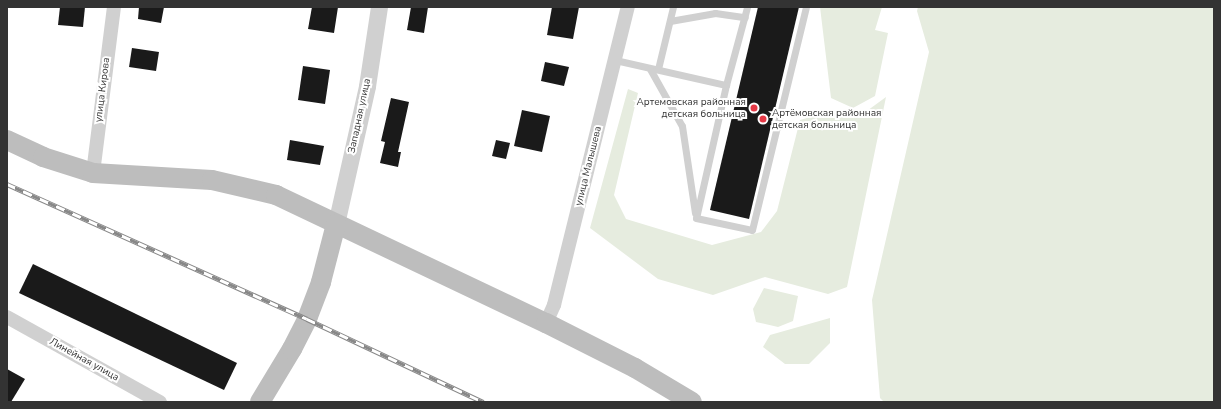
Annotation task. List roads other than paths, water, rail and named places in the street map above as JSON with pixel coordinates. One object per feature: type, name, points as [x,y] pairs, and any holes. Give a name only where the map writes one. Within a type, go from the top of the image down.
[{"type":"main road","points":[[7,140],[43,157],[93,173],[212,180],[249,187],[276,196],[546,323],[635,368],[692,402]]},
{"type":"main road","points":[[260,402],[292,349],[307,319],[321,282],[336,224]]},
{"type":"street","name":"улица Кирова","points":[[93,173],[114,7]]},
{"type":"street","name":"Западная улица","points":[[336,224],[367,86],[380,7]]},
{"type":"street","name":"улица Малышева","points":[[546,323],[554,305],[628,7]]},
{"type":"street","name":"Линейная улица","points":[[7,317],[160,402]]},
{"type":"lane","points":[[673,7],[670,21],[654,69],[682,126],[696,218]]},
{"type":"lane","points":[[696,218],[726,85],[747,7]]},
{"type":"lane","points":[[696,218],[752,230],[806,7]]},
{"type":"lane","points":[[670,21],[715,13],[745,17]]},
{"type":"lane","points":[[615,60],[726,85]]},
{"type":"railway","points":[[7,184],[307,319],[483,402]]},
{"type":"place","name":"Артемовская районная детская больница","points":[[754,108]]},
{"type":"place","name":"Артёмовская районная детская больница","points":[[763,119]]}]
